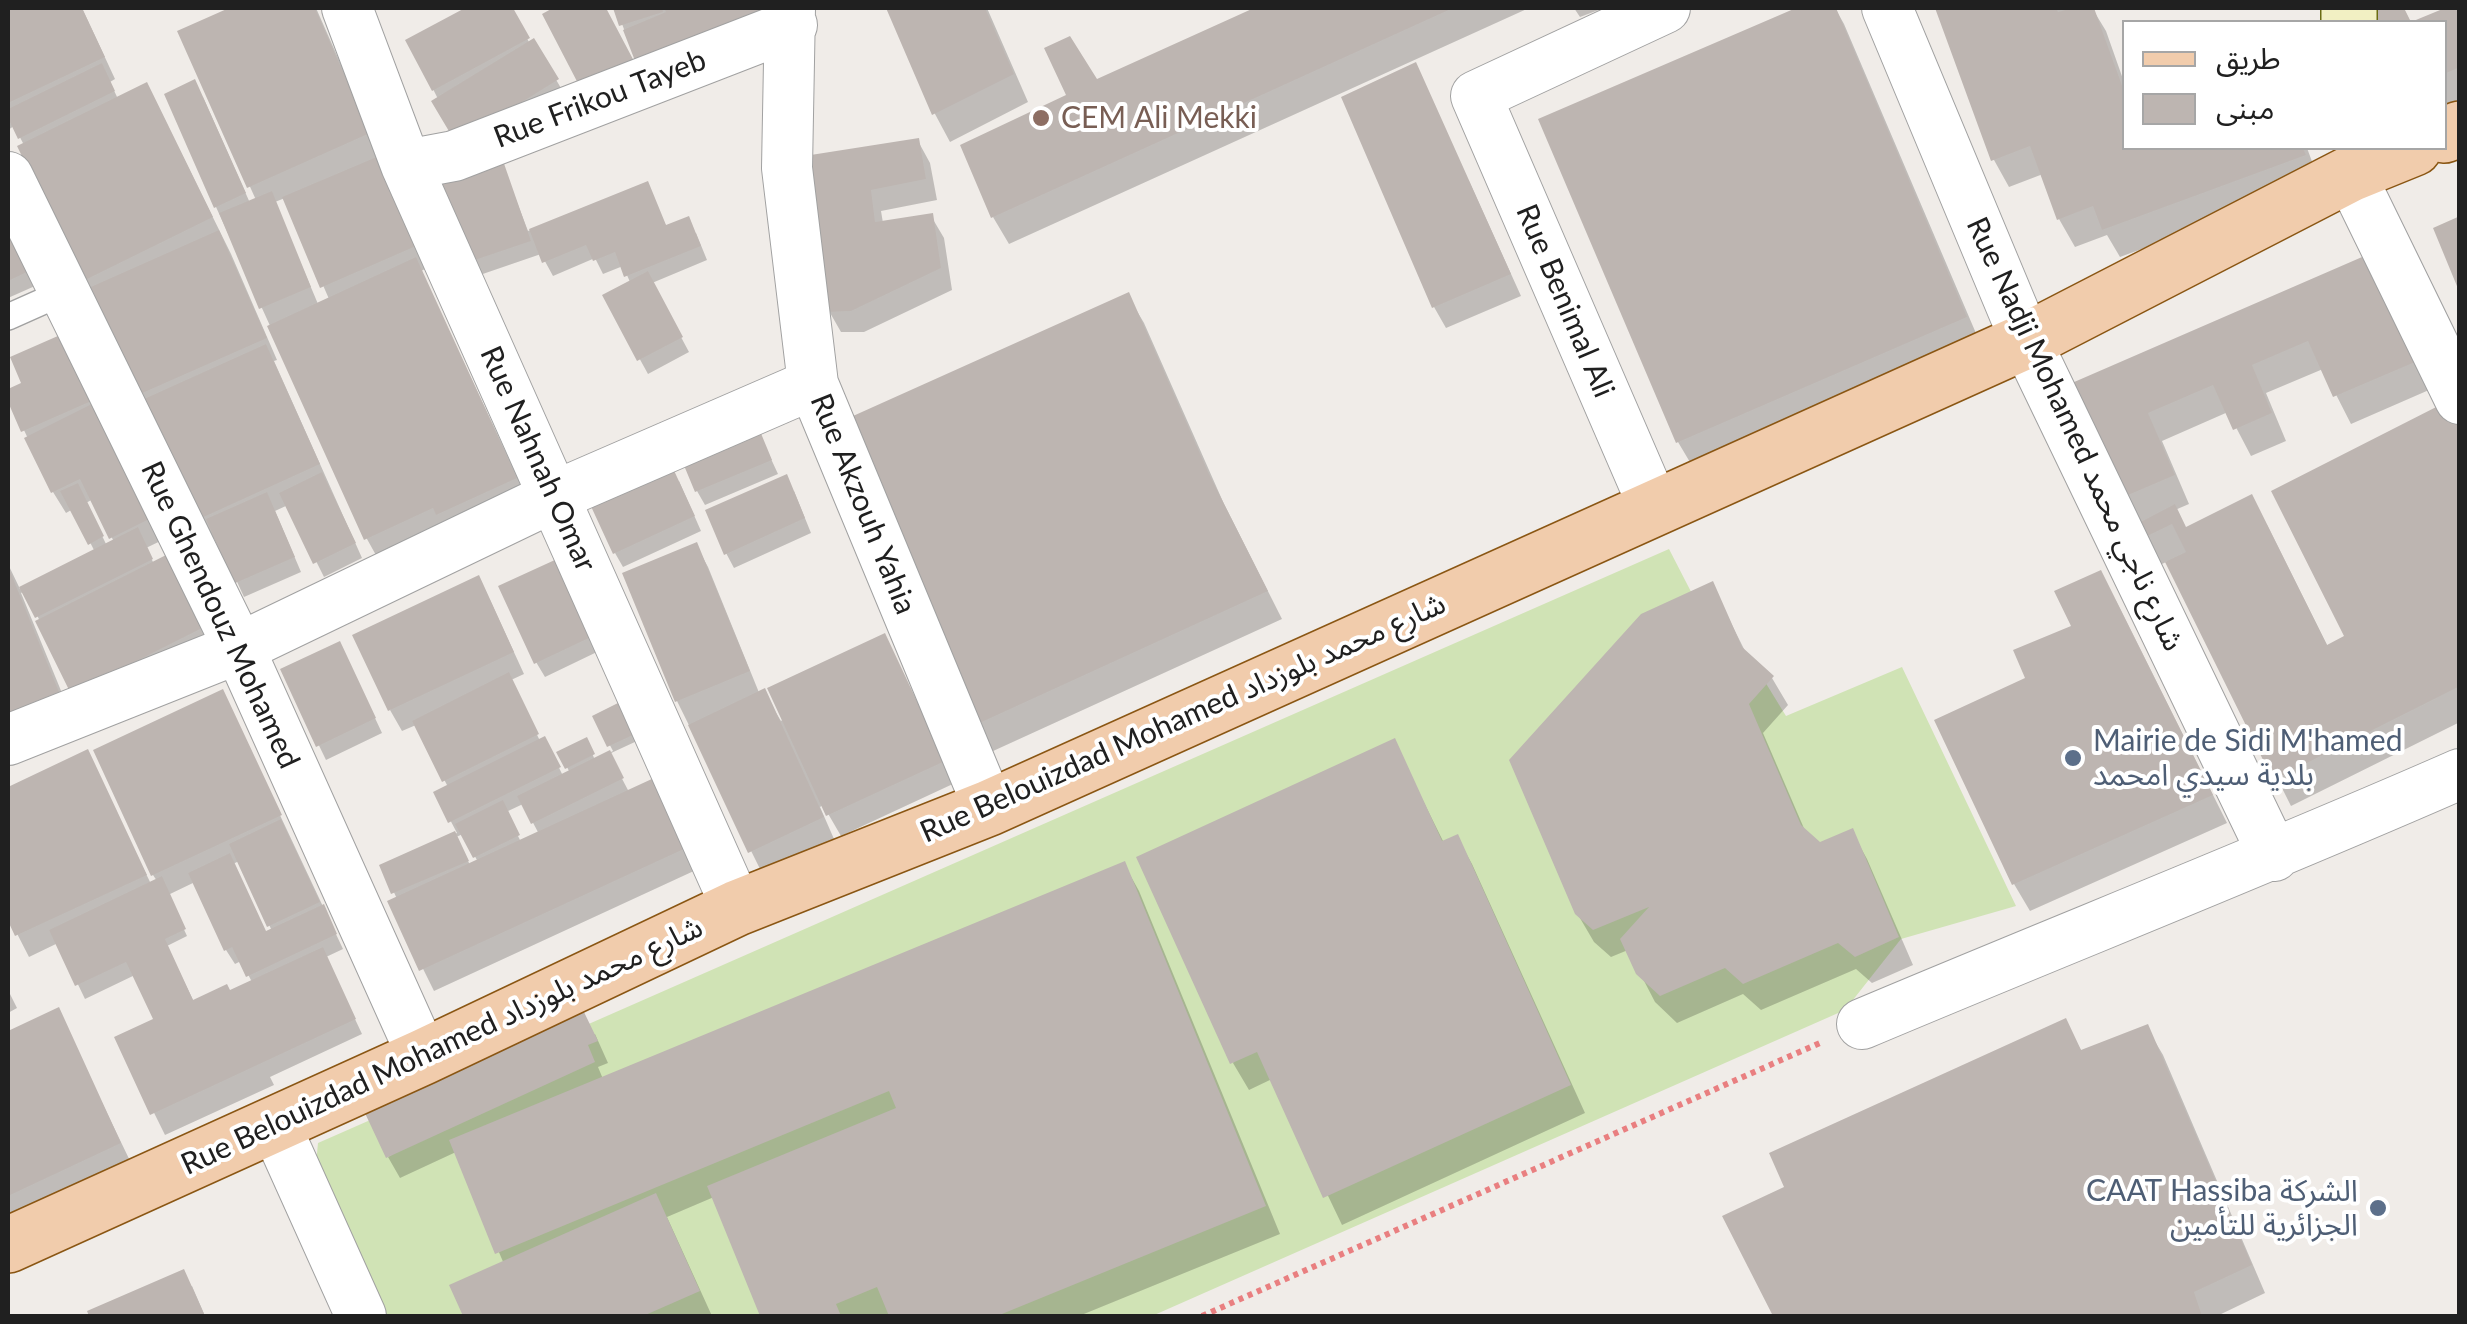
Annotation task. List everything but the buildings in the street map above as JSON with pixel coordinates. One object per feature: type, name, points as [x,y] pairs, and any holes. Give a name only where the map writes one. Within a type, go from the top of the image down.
[{"type":"main road","name":"Rue Belouizdad Mohamed شارع محمد بلوزداد","points":[[8,1245],[423,1057],[737,908],[989,808],[2026,341],[2350,161],[2404,150]]},
{"type":"street","name":"Rue Nahnah Omar","points":[[347,8],[406,165],[737,908]]},
{"type":"street","name":"Rue Benimal Ali","points":[[1654,507],[1476,96],[1665,8]]},
{"type":"street","name":"Rue Nadji Mohamed شارع ناجي محمد","points":[[1887,8],[2026,341],[2274,856]]},
{"type":"street","name":"Rue Frikou Tayeb","points":[[406,165],[454,156],[791,16]]},
{"type":"street","name":"Rue Akzouh Yahia","points":[[791,16],[787,168],[814,384],[989,808]]},
{"type":"street","points":[[2350,161],[2460,399]]},
{"type":"street","name":"Rue Ghendouz Mohamed","points":[[8,177],[239,648],[423,1057]]},
{"type":"street","points":[[8,740],[239,648],[555,496],[814,384]]},
{"type":"street","points":[[1862,1024],[2140,907],[2274,856],[2460,774]]},
{"type":"street","points":[[274,1125],[361,1316]]},
{"type":"lane","points":[[8,317],[64,292]]},
{"type":"path","points":[[1202,1316],[1862,1024]]},
{"type":"green space","points":[[1669,549],[1737,681],[1759,672],[1786,716],[1902,667],[2016,906],[1901,939],[1845,1010],[1152,1316],[386,1316],[316,1164],[318,1143]]},
{"type":"place","name":"CEM Ali Mekki","points":[[1041,118]]},
{"type":"place","name":"Mairie de Sidi M'hamed بلدية سيدي امحمد","points":[[2073,758]]},
{"type":"place","name":"CAAT Hassiba الشركة الجزائرية للتأمين","points":[[2378,1208]]}]
